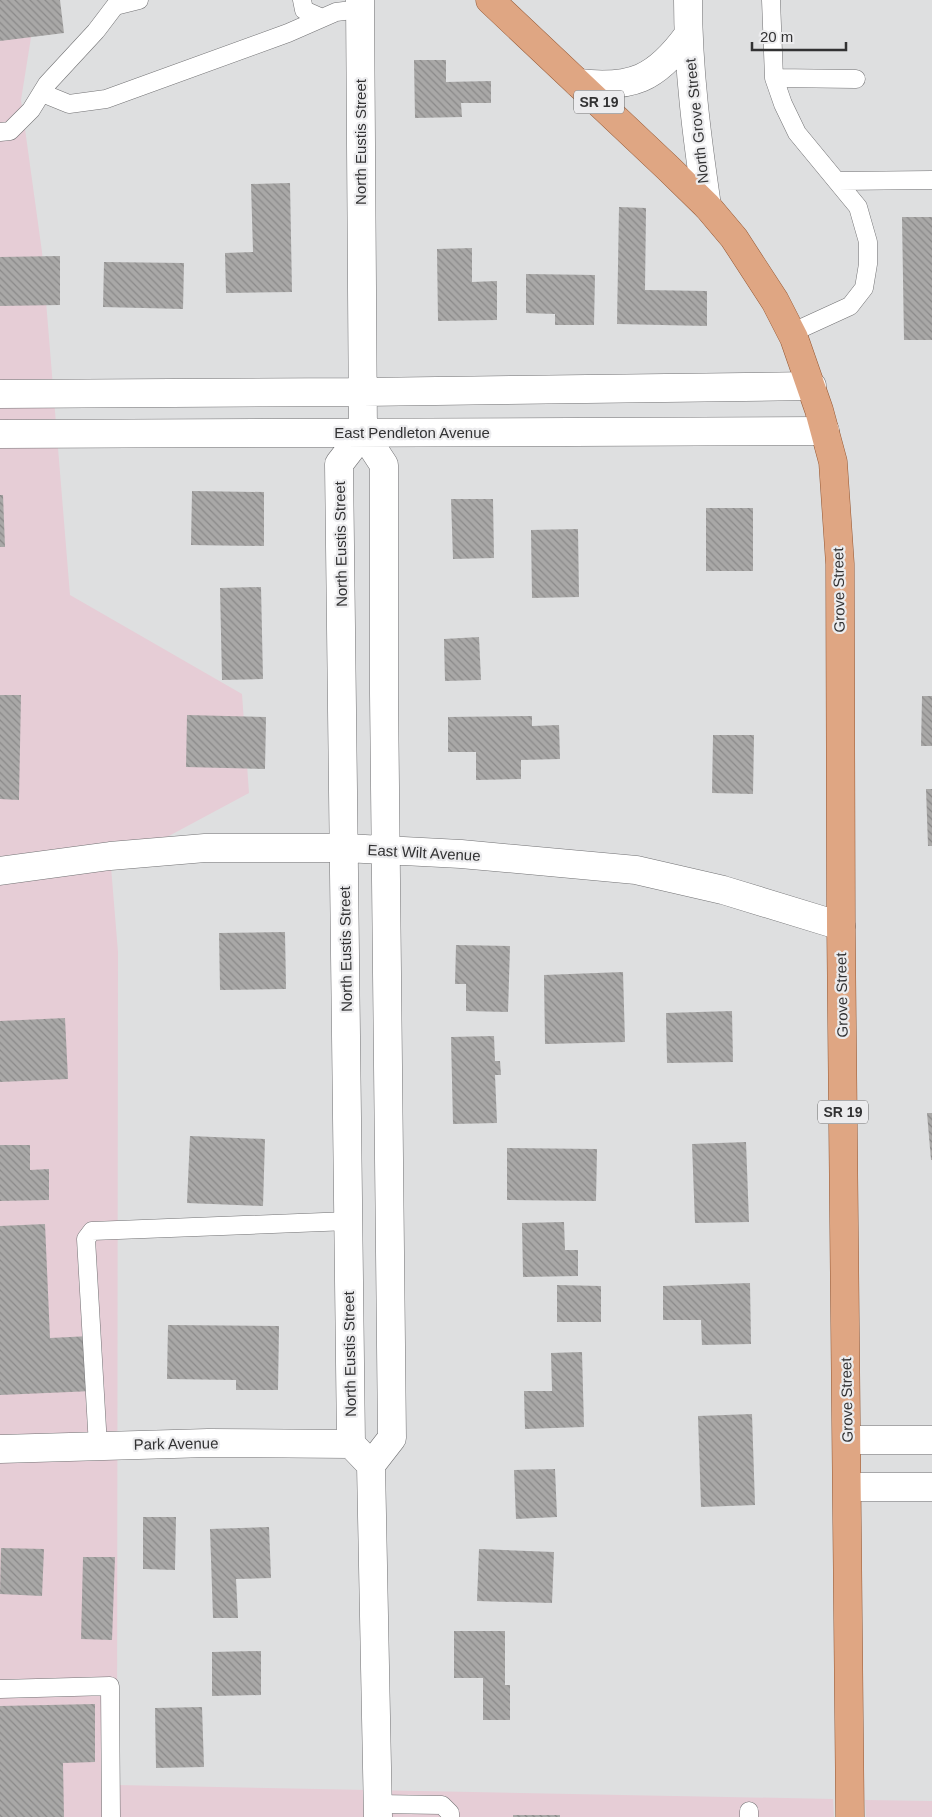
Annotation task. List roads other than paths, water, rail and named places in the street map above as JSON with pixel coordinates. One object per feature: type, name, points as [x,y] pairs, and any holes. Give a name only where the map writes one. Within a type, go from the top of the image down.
[{"type":"main road","name":"SR 19","points":[[490,0],[707,206]]},
{"type":"main road","name":"Grove Street","points":[[707,206],[754,267],[791,333],[812,386],[832,462],[840,564],[841,926],[848,1440],[850,1817]]},
{"type":"street","name":"North Grove Street","points":[[688,0],[688,36],[698,146],[707,206]]},
{"type":"street","name":"North Eustis Street","points":[[351,1444],[340,464],[363,433],[360,4]]},
{"type":"street","name":"North Grove Street","points":[[578,83],[600,85],[623,84],[652,74],[674,55],[688,36]]},
{"type":"street","points":[[0,394],[363,392],[812,386]]},
{"type":"street","name":"East Pendleton Avenue","points":[[0,434],[825,430]]},
{"type":"street","points":[[363,433],[384,465],[392,1438],[370,1465],[378,1810]]},
{"type":"street","name":"East Wilt Avenue","points":[[0,871],[110,856],[205,848],[345,848],[461,854],[636,870],[723,890],[841,926]]},
{"type":"street","points":[[848,1440],[932,1440]]},
{"type":"street","name":"Park Avenue","points":[[0,1449],[208,1443],[351,1444]]},
{"type":"street","points":[[351,1444],[370,1465]]},
{"type":"street","points":[[848,1487],[932,1487]]},
{"type":"lane","points":[[0,132],[10,131],[31,110],[74,53],[96,31],[115,6],[139,0]]},
{"type":"lane","points":[[302,0],[304,10],[322,18]]},
{"type":"lane","points":[[771,0],[774,78],[783,104],[797,133],[858,207],[868,242],[868,264],[864,288],[850,306],[791,333]]},
{"type":"lane","points":[[42,93],[69,104],[106,99],[360,4]]},
{"type":"lane","points":[[774,78],[856,79]]},
{"type":"lane","points":[[838,181],[932,180]]},
{"type":"lane","points":[[98,1446],[86,1239],[92,1231],[349,1220]]},
{"type":"lane","points":[[0,1689],[110,1686],[111,1817]]},
{"type":"lane","points":[[378,1810],[442,1805],[450,1813],[450,1817]]}]
